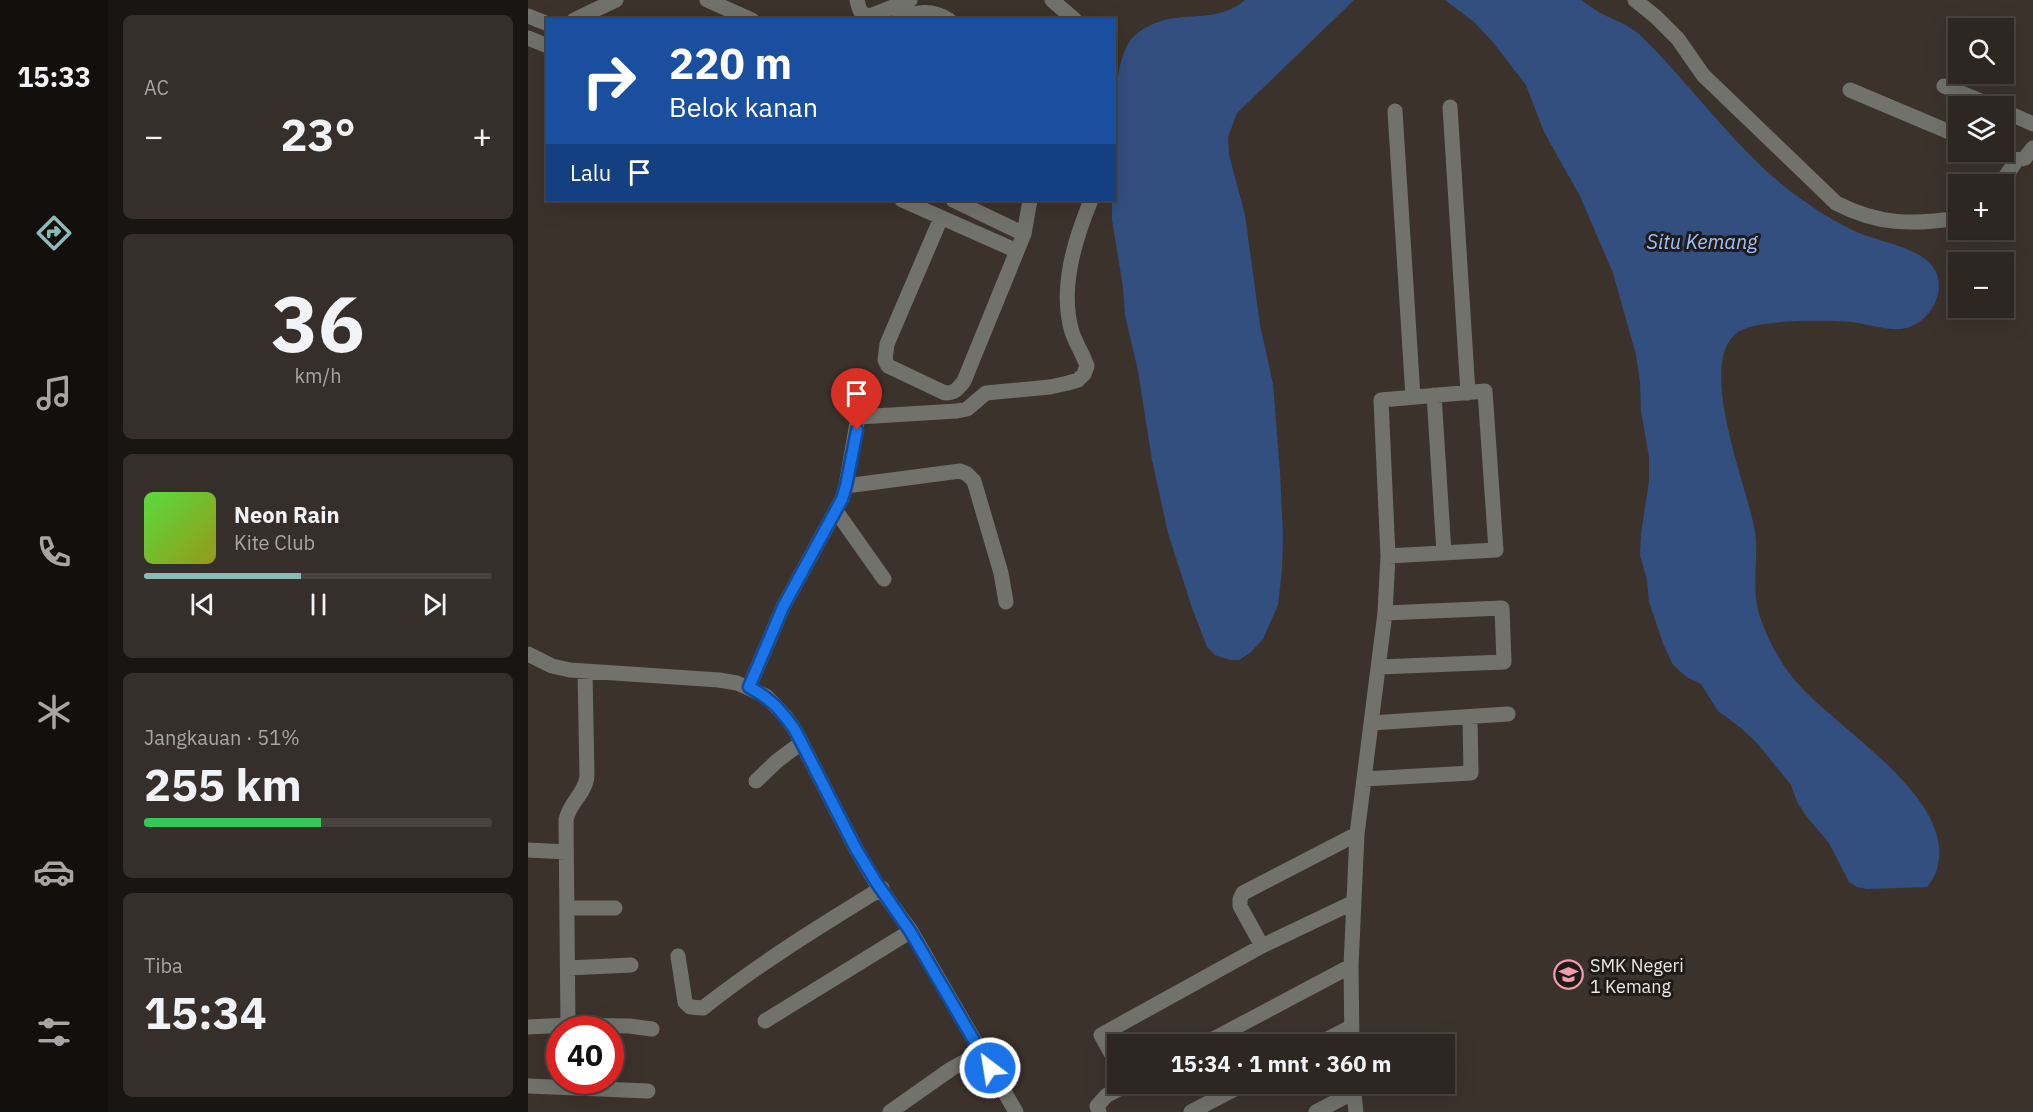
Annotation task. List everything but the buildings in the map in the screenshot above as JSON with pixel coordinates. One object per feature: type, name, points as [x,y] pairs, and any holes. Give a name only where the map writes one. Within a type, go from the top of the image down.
[{"type":"street","points":[[578,18],[616,0]]},
{"type":"street","points":[[707,0],[748,18]]},
{"type":"street","points":[[857,0],[861,12],[870,16],[910,0]]},
{"type":"street","points":[[1052,0],[1073,18]]},
{"type":"street","points":[[1635,0],[1678,39],[1703,75],[1836,203],[1850,211],[1868,216],[1910,223],[1948,219]]},
{"type":"street","points":[[904,18],[921,12],[942,15],[946,18]]},
{"type":"street","points":[[528,16],[546,23]]},
{"type":"street","points":[[529,38],[546,32]]},
{"type":"street","points":[[529,38],[546,45]]},
{"type":"street","points":[[1944,86],[1968,96]]},
{"type":"street","points":[[1850,90],[1948,131]]},
{"type":"street","points":[[1450,107],[1468,393]]},
{"type":"street","points":[[1395,111],[1413,397]]},
{"type":"street","points":[[2014,115],[2033,124]]},
{"type":"street","points":[[2014,159],[2025,158],[2033,148]]},
{"type":"street","points":[[2007,174],[2017,160]]},
{"type":"street","points":[[904,201],[1017,252]]},
{"type":"street","points":[[955,201],[1024,234]]},
{"type":"street","points":[[941,218],[887,344],[885,360],[888,366],[945,393],[952,393],[958,390],[964,381],[1017,252],[1024,234],[1030,201]]},
{"type":"street","points":[[749,687],[783,607],[836,511],[846,486],[858,417],[957,411],[967,409],[986,393],[1050,387],[1078,380],[1084,374],[1087,366],[1071,330],[1068,299],[1074,247],[1091,201]]},
{"type":"street","points":[[1351,1034],[1352,903],[1357,834],[1379,667],[1388,556],[1381,400],[1485,391],[1497,550],[1388,556]]},
{"type":"street","points":[[1434,395],[1443,553]]},
{"type":"street","points":[[846,486],[960,471],[968,474],[974,480],[1001,573],[1006,602]]},
{"type":"street","points":[[836,511],[884,579]]},
{"type":"street","points":[[1379,667],[1504,662],[1502,608],[1385,613]]},
{"type":"street","points":[[528,654],[552,666],[585,672],[719,680],[749,687],[766,696],[785,716],[850,838],[876,882],[910,931],[1016,1112]]},
{"type":"street","points":[[568,1016],[566,820],[572,803],[585,787],[587,777],[585,672]]},
{"type":"street","points":[[1371,723],[1508,714]]},
{"type":"street","points":[[1364,779],[1471,773],[1470,717]]},
{"type":"street","points":[[756,780],[801,743]]},
{"type":"street","points":[[1262,946],[1240,906],[1243,893],[1357,834]]},
{"type":"street","points":[[528,850],[566,852]]},
{"type":"street","points":[[678,956],[685,1002],[690,1007],[703,1008],[740,979],[797,940],[882,888]]},
{"type":"street","points":[[1107,1046],[1101,1035],[1262,946],[1352,903]]},
{"type":"street","points":[[568,908],[615,908]]},
{"type":"street","points":[[765,1021],[910,931]]},
{"type":"street","points":[[568,968],[631,965]]},
{"type":"street","points":[[1223,1034],[1351,966]]},
{"type":"street","points":[[624,1026],[652,1029]]},
{"type":"street","points":[[528,1028],[546,1027]]},
{"type":"street","points":[[1337,1034],[1351,1027]]},
{"type":"street","points":[[890,1112],[951,1069],[980,1053]]},
{"type":"street","points":[[528,1086],[648,1091]]},
{"type":"street","points":[[1099,1112],[1096,1106],[1111,1094]]},
{"type":"street","points":[[1191,1112],[1225,1094]]},
{"type":"street","points":[[1316,1112],[1344,1094]]},
{"type":"street","points":[[1354,1094],[1356,1112]]},
{"type":"water","points":[[1245,0],[1354,0],[1237,113],[1228,137],[1229,155],[1245,215],[1260,325],[1273,384],[1283,535],[1278,605],[1263,639],[1251,652],[1239,660],[1230,660],[1215,655],[1207,647],[1168,533],[1152,460],[1138,371],[1125,315],[1123,287],[1112,220],[1112,201],[1116,201],[1118,75],[1128,44],[1136,34],[1155,23],[1175,18],[1221,13]]},
{"type":"water","name":"Situ Kemang","points":[[1445,0],[1581,0],[1600,13],[1626,25],[1639,34],[1659,54],[1739,144],[1782,184],[1838,223],[1919,255],[1927,260],[1938,276],[1939,286],[1933,306],[1920,322],[1911,327],[1895,329],[1851,322],[1825,321],[1792,321],[1760,325],[1738,332],[1726,347],[1721,370],[1722,397],[1728,428],[1755,532],[1756,594],[1759,614],[1771,643],[1793,678],[1817,703],[1887,764],[1926,810],[1937,834],[1939,858],[1935,874],[1927,887],[1867,889],[1849,882],[1829,843],[1797,802],[1791,785],[1757,743],[1718,711],[1701,684],[1688,678],[1673,665],[1649,602],[1647,580],[1640,555],[1649,481],[1649,457],[1641,411],[1636,355],[1613,273],[1580,196],[1544,132],[1526,85],[1474,22]]},
{"type":"place","name":"SMK Negeri 1 Kemang","points":[[1569,975]]},
{"type":"route","points":[[857,430],[842,499],[783,607],[749,687],[766,696],[795,730],[856,849],[910,931],[990,1068]]}]
